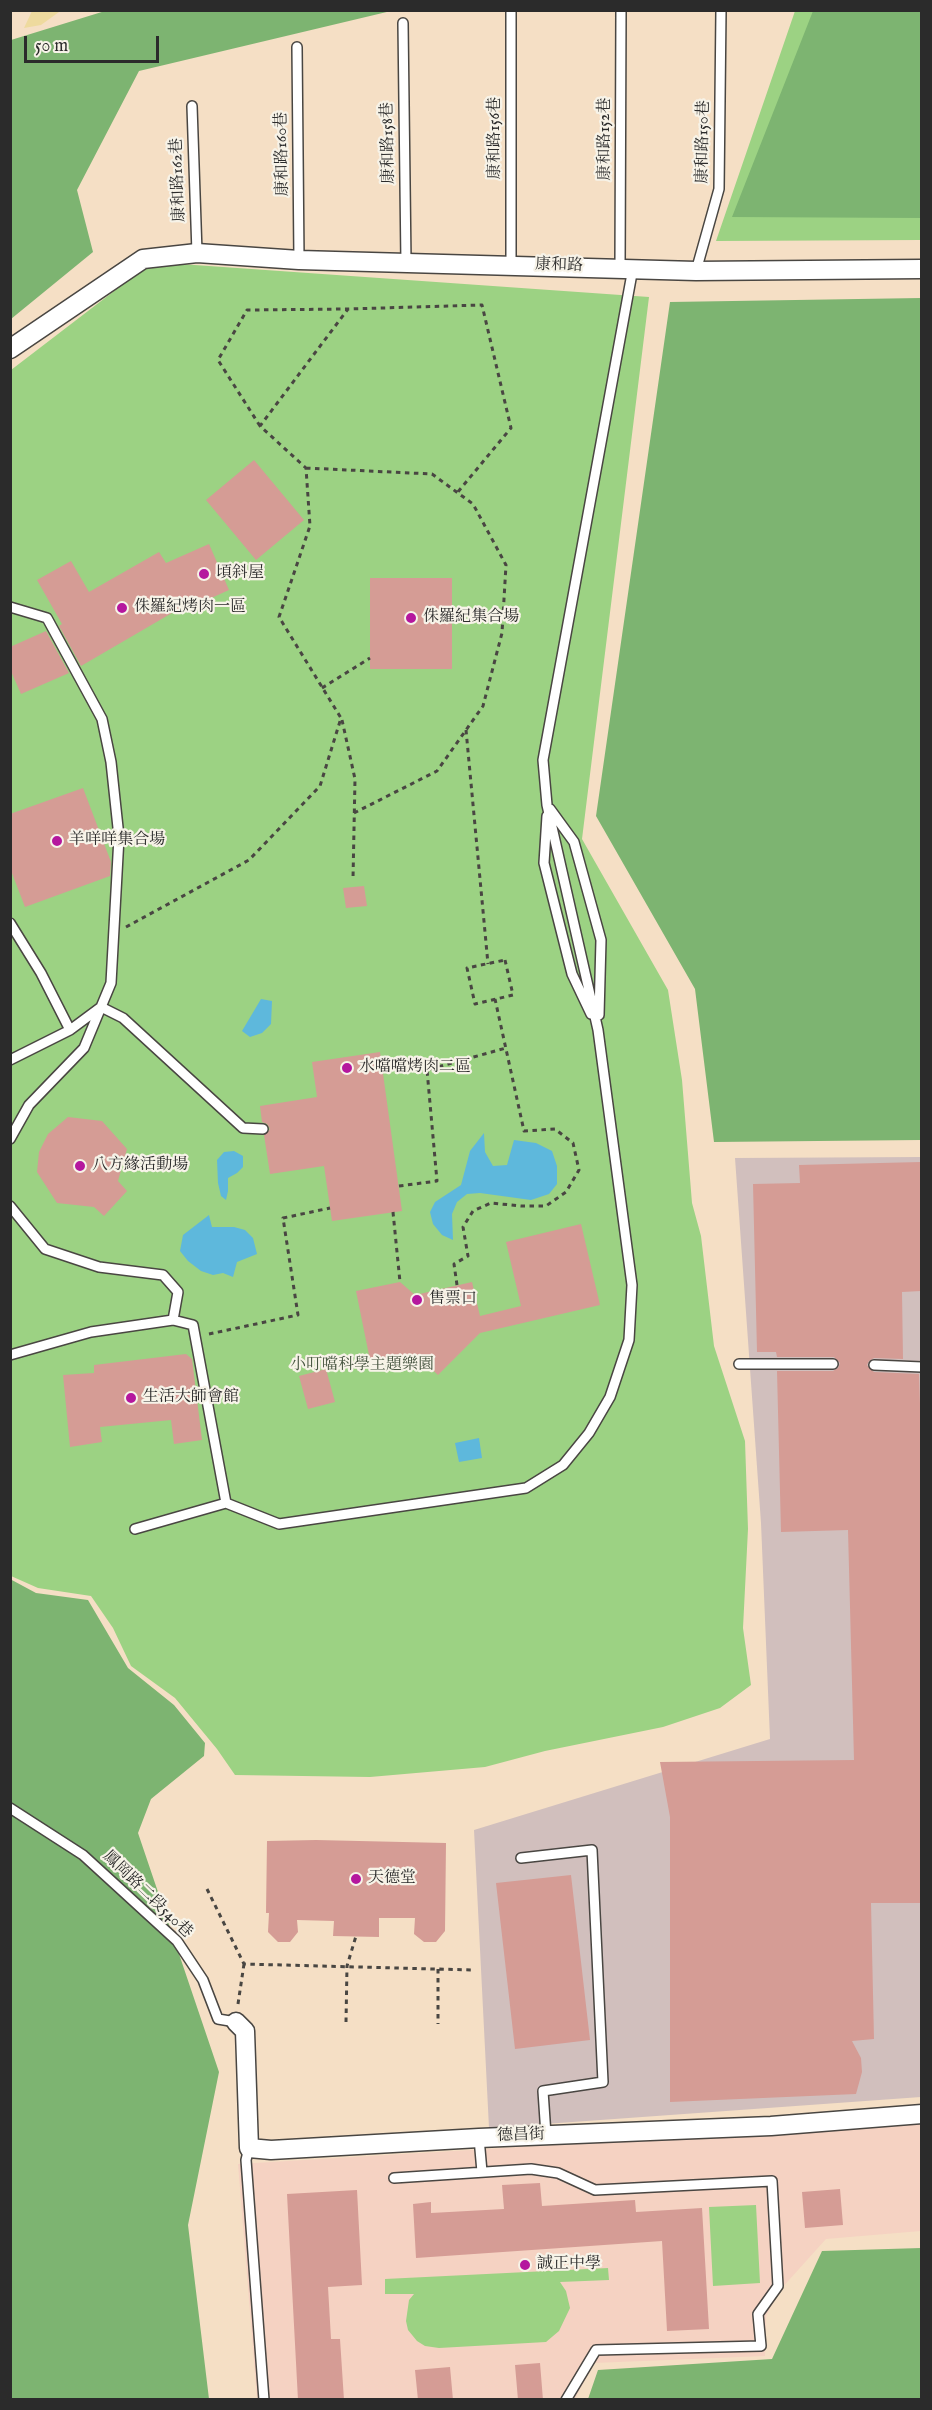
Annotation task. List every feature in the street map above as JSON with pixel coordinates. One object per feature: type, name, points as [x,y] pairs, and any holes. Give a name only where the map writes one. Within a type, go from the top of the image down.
[{"type":"street","name":"康和路","points":[[10,349],[143,259],[196,253],[299,261],[696,271],[921,269]]},
{"type":"street","points":[[236,2022],[245,2031],[249,2148]]},
{"type":"street","name":"德昌街","points":[[249,2148],[271,2150],[479,2138],[771,2126],[921,2114]]},
{"type":"lane","name":"康和路156巷","points":[[511,10],[511,265]]},
{"type":"lane","name":"康和路152巷","points":[[547,805],[543,760],[627,268],[621,10]]},
{"type":"lane","name":"康和路150巷","points":[[696,271],[719,189],[721,10]]},
{"type":"lane","name":"康和路158巷","points":[[403,23],[406,263]]},
{"type":"lane","name":"康和路160巷","points":[[297,47],[299,261]]},
{"type":"lane","name":"康和路162巷","points":[[192,106],[196,253]]},
{"type":"lane","points":[[10,607],[46,618],[102,719],[111,762],[119,837],[111,982],[84,1048],[29,1105],[10,1139]]},
{"type":"lane","points":[[135,1529],[226,1503],[279,1524],[526,1488],[563,1466],[589,1433],[610,1397],[629,1340],[632,1285],[598,1030],[547,805]]},
{"type":"lane","points":[[547,805],[544,862],[572,974],[598,1030]]},
{"type":"lane","points":[[547,805],[574,842],[602,940],[598,1030]]},
{"type":"lane","points":[[10,923],[41,973],[70,1030]]},
{"type":"lane","points":[[10,1060],[70,1030],[101,1007]]},
{"type":"lane","points":[[101,1007],[123,1018],[243,1128],[263,1129]]},
{"type":"lane","points":[[10,1206],[45,1249],[99,1267],[163,1275],[178,1292],[173,1320]]},
{"type":"lane","points":[[10,1355],[91,1332],[173,1320],[193,1325],[226,1503]]},
{"type":"lane","points":[[739,1364],[833,1364]]},
{"type":"lane","points":[[874,1365],[921,1367]]},
{"type":"lane","name":"鳳岡路二段540巷","points":[[10,1808],[83,1855],[177,1941],[203,1980],[218,2019],[236,2022]]},
{"type":"lane","points":[[521,1858],[592,1850],[603,2082],[543,2091],[546,2135]]},
{"type":"lane","points":[[479,2138],[482,2172]]},
{"type":"lane","points":[[249,2148],[246,2160],[264,2400]]},
{"type":"lane","points":[[394,2178],[531,2169],[558,2173],[596,2190],[772,2181],[778,2286],[758,2314],[761,2346],[596,2350],[567,2400]]},
{"type":"path","points":[[354,813],[438,771],[483,706],[502,633],[506,565],[472,504],[457,493],[432,474],[306,468],[260,426],[218,360],[247,310],[482,305],[511,428],[457,493]]},
{"type":"path","points":[[260,426],[348,309]]},
{"type":"path","points":[[306,468],[310,526],[279,617],[341,718],[354,779],[353,879]]},
{"type":"path","points":[[322,688],[370,657]]},
{"type":"path","points":[[114,934],[249,860],[320,786],[341,718]]},
{"type":"path","points":[[466,730],[488,964]]},
{"type":"path","points":[[505,960],[513,995],[495,999],[475,1004],[467,968],[505,960]]},
{"type":"path","points":[[457,1285],[454,1264],[468,1256],[464,1227],[473,1211],[491,1203],[546,1206],[566,1192],[579,1170],[573,1143],[555,1129],[524,1131],[495,999]]},
{"type":"path","points":[[399,1186],[437,1181],[427,1070],[506,1048]]},
{"type":"path","points":[[195,1336],[298,1315],[282,1218],[330,1208]]},
{"type":"path","points":[[393,1212],[400,1282]]},
{"type":"path","points":[[207,1890],[244,1964],[236,2022]]},
{"type":"path","points":[[346,2022],[347,1966],[356,1936]]},
{"type":"path","points":[[244,1964],[472,1970]]},
{"type":"path","points":[[438,1968],[438,2024]]},
{"type":"shaded area","points":[[921,1157],[921,2097],[489,2128],[474,1830],[770,1739],[761,1523],[735,1158]]},
{"type":"shaded area","name":"誠正中學","points":[[921,2123],[921,2231],[826,2239],[780,2290],[766,2316],[765,2356],[594,2363],[575,2399],[257,2399],[238,2164]]},
{"type":"green space","points":[[105,11],[391,11],[139,71],[77,190],[93,252],[11,319],[11,40]]},
{"type":"green space","points":[[795,11],[921,11],[921,240],[716,241]]},
{"type":"green space","points":[[813,11],[921,11],[921,218],[732,217]]},
{"type":"green space","name":"小叮噹科學主題樂園","points":[[152,262],[649,297],[582,839],[668,990],[682,1080],[692,1203],[701,1236],[714,1346],[745,1441],[748,1529],[743,1628],[751,1685],[720,1708],[663,1727],[545,1751],[485,1767],[370,1777],[235,1775],[175,1698],[131,1666],[113,1628],[91,1596],[38,1588],[11,1576],[11,370]]},
{"type":"green space","points":[[921,298],[921,1140],[714,1142],[695,989],[596,816],[670,302]]},
{"type":"green space","points":[[10,1579],[36,1593],[88,1600],[128,1668],[174,1705],[205,1743],[204,1756],[151,1799],[138,1833],[219,2072],[188,2225],[209,2399],[11,2399]]},
{"type":"green space","points":[[756,2205],[760,2283],[713,2286],[709,2207]]},
{"type":"green space","points":[[921,2248],[921,2399],[588,2399],[598,2370],[772,2359],[822,2251]]},
{"type":"green space","points":[[608,2268],[609,2280],[560,2282],[566,2291],[570,2308],[559,2331],[546,2342],[439,2348],[425,2346],[417,2341],[408,2330],[406,2321],[409,2300],[414,2294],[385,2294],[385,2279]]},
{"type":"sand","points":[[32,11],[59,12],[41,25],[24,28]]},
{"type":"water","points":[[261,999],[272,1001],[271,1024],[262,1033],[250,1037],[242,1031]]},
{"type":"water","points":[[484,1133],[485,1152],[493,1166],[507,1165],[514,1140],[536,1143],[552,1151],[557,1166],[557,1184],[549,1194],[531,1200],[480,1193],[467,1194],[457,1202],[452,1214],[453,1240],[442,1235],[433,1224],[430,1212],[435,1202],[461,1185],[470,1151]]},
{"type":"water","points":[[234,1151],[243,1156],[243,1167],[228,1178],[226,1200],[221,1196],[218,1183],[217,1160],[224,1152]]},
{"type":"water","points":[[209,1215],[212,1227],[234,1227],[245,1230],[253,1238],[257,1254],[237,1262],[233,1277],[223,1273],[213,1275],[201,1271],[180,1251],[183,1235]]},
{"type":"water","points":[[479,1438],[482,1458],[459,1462],[455,1443]]},
{"type":"building","points":[[254,460],[304,520],[256,560],[206,500]]},
{"type":"building","name":"侏羅紀烤肉一區","points":[[209,544],[229,590],[198,604],[196,599],[81,666],[59,626],[62,624],[37,580],[71,561],[89,592],[159,552],[166,563]]},
{"type":"building","name":"侏羅紀集合場","points":[[370,578],[452,578],[452,669],[370,669]]},
{"type":"building","points":[[46,631],[69,673],[21,694],[10,669],[10,647]]},
{"type":"building","name":"羊咩咩集合場","points":[[83,788],[111,862],[110,876],[25,907],[10,868],[10,814]]},
{"type":"building","points":[[364,886],[367,906],[346,908],[343,888]]},
{"type":"building","points":[[380,1052],[402,1211],[332,1221],[324,1166],[270,1174],[264,1135],[270,1129],[262,1122],[260,1106],[317,1097],[312,1062]]},
{"type":"building","name":"八方緣活動場","points":[[68,1117],[102,1121],[127,1149],[118,1181],[127,1191],[104,1216],[94,1207],[57,1203],[37,1172],[39,1152],[48,1134]]},
{"type":"building","points":[[921,1162],[921,1291],[902,1292],[903,1359],[874,1358],[867,1365],[874,1372],[919,1374],[921,1903],[871,1903],[874,2039],[852,2041],[861,2058],[862,2072],[856,2094],[670,2102],[670,1817],[660,1762],[854,1760],[848,1530],[781,1532],[777,1371],[833,1371],[840,1363],[834,1357],[777,1357],[776,1352],[757,1352],[753,1184],[800,1183],[799,1165]]},
{"type":"building","name":"售票口","points":[[581,1224],[600,1305],[480,1333],[438,1375],[418,1356],[371,1365],[356,1291],[400,1282],[415,1295],[472,1282],[480,1316],[521,1306],[506,1242]]},
{"type":"building","name":"生活大師會館","points":[[186,1354],[192,1359],[202,1440],[174,1444],[171,1420],[100,1427],[102,1442],[70,1447],[63,1375],[94,1373],[94,1365]]},
{"type":"building","points":[[326,1369],[335,1402],[308,1409],[299,1376]]},
{"type":"building","name":"天德堂","points":[[267,1841],[446,1843],[445,1931],[436,1942],[424,1942],[414,1934],[415,1918],[379,1918],[379,1937],[333,1936],[334,1921],[297,1920],[298,1932],[290,1942],[278,1942],[268,1932]]},
{"type":"building","points":[[571,1875],[590,2040],[515,2049],[496,1883]]},
{"type":"building","points":[[540,2183],[542,2206],[635,2200],[636,2212],[702,2208],[709,2329],[667,2331],[662,2241],[416,2258],[413,2204],[431,2202],[431,2213],[504,2209],[502,2185]]},
{"type":"building","points":[[840,2189],[843,2225],[805,2228],[802,2192]]},
{"type":"building","points":[[357,2190],[362,2285],[328,2287],[331,2339],[340,2339],[344,2400],[298,2400],[287,2194]]},
{"type":"building","points":[[540,2363],[543,2400],[518,2400],[515,2365]]},
{"type":"building","points":[[450,2367],[453,2400],[418,2400],[415,2370]]},
{"type":"place","name":"頃斜屋","points":[[204,574]]},
{"type":"place","name":"侏羅紀烤肉一區","points":[[122,608]]},
{"type":"place","name":"侏羅紀集合場","points":[[411,618]]},
{"type":"place","name":"羊咩咩集合場","points":[[57,841]]},
{"type":"place","name":"水噹噹烤肉二區","points":[[347,1068]]},
{"type":"place","name":"八方緣活動場","points":[[80,1166]]},
{"type":"place","name":"售票口","points":[[417,1300]]},
{"type":"place","name":"生活大師會館","points":[[131,1398]]},
{"type":"place","name":"天德堂","points":[[356,1879]]},
{"type":"place","name":"誠正中學","points":[[525,2265]]}]
